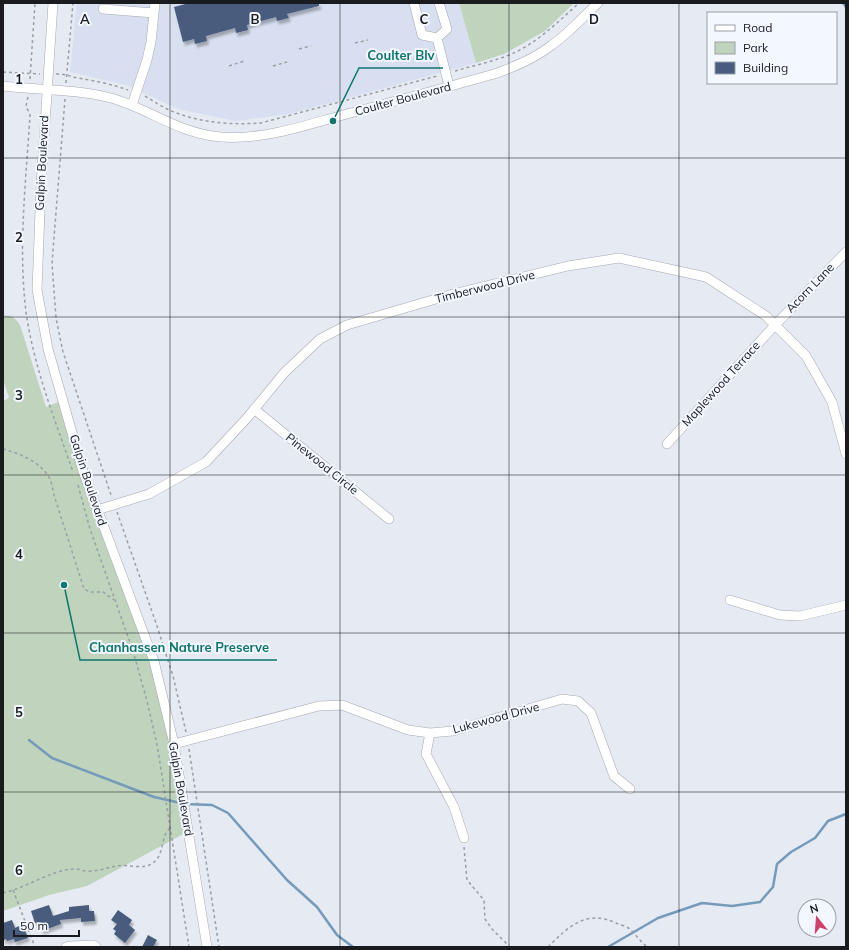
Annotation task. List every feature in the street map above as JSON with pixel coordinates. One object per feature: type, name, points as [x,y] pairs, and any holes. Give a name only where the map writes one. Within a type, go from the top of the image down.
[{"type":"street","name":"Galpin Boulevard","points":[[53,3],[46,90],[37,290],[48,349],[83,471],[154,661],[174,744],[207,947]]},
{"type":"street","points":[[132,105],[147,60],[155,3]]},
{"type":"street","points":[[414,3],[422,35],[436,38]]},
{"type":"street","points":[[436,38],[447,29],[439,3]]},
{"type":"street","name":"Coulter Boulevard","points":[[3,86],[46,90],[65,90],[92,94],[132,105],[188,131],[205,135],[239,137],[259,136],[281,132],[494,74],[526,61],[552,45],[598,3]]},
{"type":"street","points":[[103,9],[154,13]]},
{"type":"street","points":[[436,38],[449,86]]},
{"type":"street","name":"Acorn Lane","points":[[775,325],[846,252]]},
{"type":"street","name":"Timberwood Drive","points":[[97,510],[149,494],[206,462],[254,409],[284,372],[320,339],[347,325],[453,294],[576,264],[619,258],[706,277],[766,316],[806,356],[832,402],[846,454]]},
{"type":"street","name":"Maplewood Terrace","points":[[667,444],[775,325]]},
{"type":"street","name":"Pinewood Circle","points":[[254,409],[389,519]]},
{"type":"street","points":[[730,600],[780,615],[800,616],[846,605]]},
{"type":"street","name":"Lukewood Drive","points":[[174,744],[319,706],[342,705],[408,730],[430,733],[453,731],[562,699],[578,701],[591,713],[614,776],[630,789]]},
{"type":"street","points":[[430,733],[426,754],[454,807],[464,838]]},
{"type":"street","points":[[66,947],[94,945],[96,947]]},
{"type":"path","points":[[73,3],[52,263],[56,318],[63,352],[114,505],[156,623],[172,676],[188,740],[219,947]]},
{"type":"path","points":[[67,74],[137,93],[170,110],[198,119],[222,123],[261,123],[498,59],[516,52],[543,34],[578,3]]},
{"type":"path","points":[[355,44],[368,40]]},
{"type":"path","points":[[299,49],[312,46]]},
{"type":"path","points":[[229,66],[244,61]]},
{"type":"path","points":[[273,66],[287,62]]},
{"type":"path","points":[[3,72],[30,73]]},
{"type":"path","points":[[3,450],[13,452],[34,462],[44,469],[51,481],[54,495],[84,589],[90,592],[103,592],[115,600]]},
{"type":"path","points":[[3,893],[64,870],[76,869],[93,871],[118,866],[141,866],[152,864],[158,857],[167,831],[170,828]]},
{"type":"path","points":[[464,838],[467,880],[484,900],[485,919],[492,929],[510,947]]},
{"type":"path","points":[[13,890],[35,947]]},
{"type":"path","points":[[548,947],[561,934],[581,920],[594,918],[610,920],[629,929],[647,947]]},
{"type":"shaded area","points":[[77,3],[459,3],[476,63],[289,114],[236,121],[178,109],[126,85],[70,72]]},
{"type":"green space","points":[[459,3],[574,3],[545,31],[504,54],[476,63]]},
{"type":"green space","points":[[3,315],[13,318],[20,325],[46,407],[63,400],[154,661],[189,831],[87,886],[49,895],[3,911],[3,401],[9,398],[3,379]]},
{"type":"building","points":[[189,3],[319,3],[319,6],[287,14],[289,18],[277,21],[276,17],[247,25],[248,30],[236,33],[235,28],[206,36],[207,41],[195,44],[194,39],[183,42],[174,7]]},
{"type":"building","points":[[49,905],[53,916],[69,911],[69,907],[89,905],[89,911],[94,911],[95,921],[81,922],[81,918],[60,920],[61,924],[42,931],[39,922],[35,923],[31,911]]},
{"type":"building","points":[[118,910],[132,920],[129,925],[135,930],[125,943],[114,934],[116,931],[113,929],[117,924],[111,920]]},
{"type":"building","points":[[12,920],[15,928],[19,926],[20,929],[24,928],[28,938],[15,942],[14,939],[7,941],[6,939],[3,941],[3,923]]},
{"type":"building","points":[[148,935],[157,940],[153,947],[142,947]]},
{"type":"waterway","points":[[843,3],[846,7]]},
{"type":"waterway","points":[[29,740],[52,758],[154,797],[185,804],[212,805],[228,813],[287,880],[317,907],[337,935],[353,947]]},
{"type":"waterway","points":[[608,947],[658,918],[702,903],[732,906],[760,902],[773,887],[777,864],[791,852],[815,838],[828,821],[846,814]]},
{"type":"place","name":"Coulter Blv","points":[[333,121]]},
{"type":"place","name":"Chanhassen Nature Preserve","points":[[64,585]]}]
